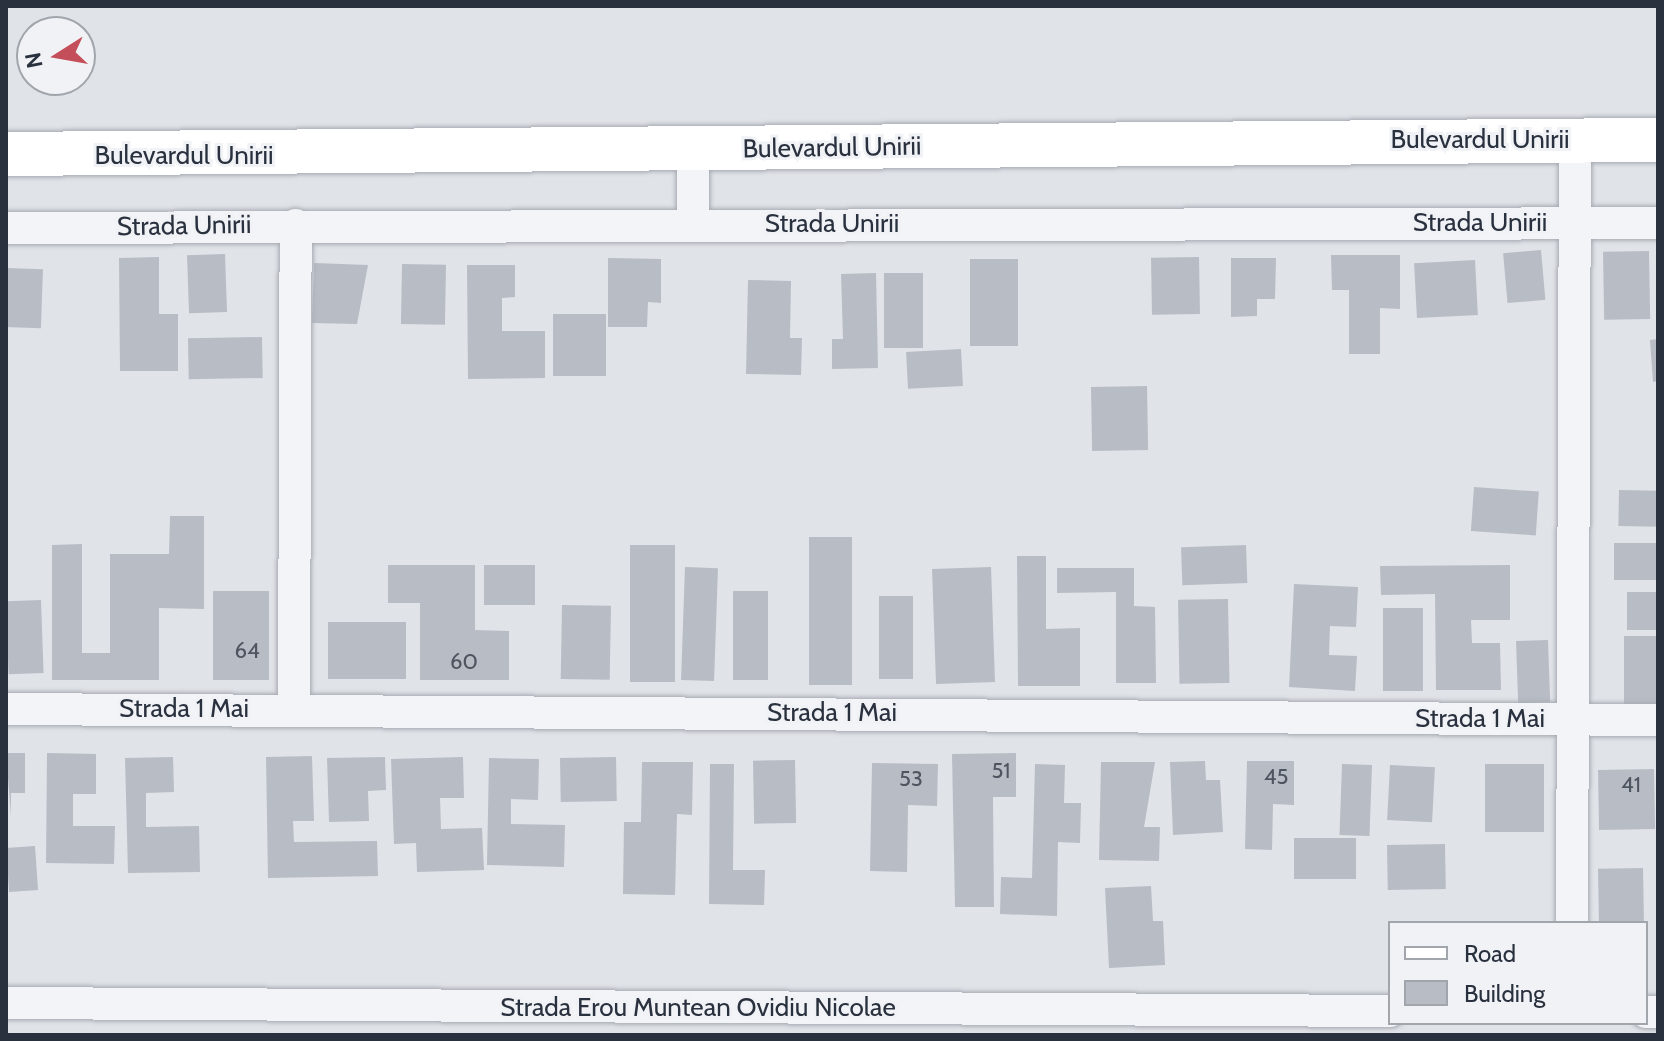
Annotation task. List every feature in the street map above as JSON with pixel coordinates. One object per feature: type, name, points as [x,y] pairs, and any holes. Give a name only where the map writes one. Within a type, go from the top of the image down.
[{"type":"main road","name":"Bulevardul Unirii","points":[[6,154],[1658,140]]},
{"type":"street","points":[[1572,921],[1575,140]]},
{"type":"street","points":[[693,150],[693,224]]},
{"type":"street","name":"Strada Unirii","points":[[6,228],[1658,223]]},
{"type":"street","points":[[294,708],[296,225]]},
{"type":"street","name":"Strada 1 Mai","points":[[6,709],[294,708],[1658,720]]},
{"type":"street","name":"Strada Erou Muntean Ovidiu Nicolae","points":[[6,1003],[1101,1023],[1388,1011]]},
{"type":"building","points":[[1541,250],[1545,300],[1508,303],[1503,253]]},
{"type":"building","points":[[1649,251],[1650,319],[1604,320],[1603,252]]},
{"type":"building","points":[[225,254],[227,312],[189,313],[187,255]]},
{"type":"building","points":[[1331,255],[1400,255],[1400,309],[1380,308],[1380,354],[1349,354],[1349,290],[1332,290]]},
{"type":"building","points":[[159,257],[159,314],[178,314],[178,371],[120,371],[119,258]]},
{"type":"building","points":[[1199,257],[1200,314],[1152,315],[1151,258]]},
{"type":"building","points":[[608,258],[661,259],[661,303],[648,302],[647,327],[608,327]]},
{"type":"building","points":[[1231,258],[1276,258],[1275,299],[1257,299],[1257,316],[1231,317]]},
{"type":"building","points":[[970,259],[1018,259],[1018,346],[970,346]]},
{"type":"building","points":[[1475,260],[1478,315],[1417,318],[1414,263]]},
{"type":"building","points":[[314,263],[368,265],[357,324],[312,323]]},
{"type":"building","points":[[402,264],[446,265],[445,325],[401,324]]},
{"type":"building","points":[[467,265],[515,265],[515,297],[502,298],[502,331],[545,331],[545,378],[468,379]]},
{"type":"building","points":[[6,268],[43,269],[41,328],[6,327]]},
{"type":"building","points":[[876,273],[878,368],[832,369],[832,339],[843,339],[841,274]]},
{"type":"building","points":[[884,273],[923,273],[923,348],[884,348]]},
{"type":"building","points":[[748,280],[791,281],[790,338],[802,338],[801,375],[746,374]]},
{"type":"building","points":[[553,314],[606,314],[606,376],[553,376]]},
{"type":"building","points":[[262,337],[263,378],[189,379],[188,338]]},
{"type":"building","points":[[1658,339],[1658,381],[1653,382],[1650,340]]},
{"type":"building","points":[[961,349],[963,386],[908,389],[906,352]]},
{"type":"building","points":[[1147,386],[1148,450],[1092,451],[1091,387]]},
{"type":"building","points":[[1474,487],[1539,492],[1536,535],[1471,531]]},
{"type":"building","points":[[1619,490],[1658,491],[1657,527],[1618,526]]},
{"type":"building","points":[[170,516],[204,516],[204,609],[159,608],[159,680],[52,680],[52,545],[82,544],[82,653],[110,653],[110,554],[169,554]]},
{"type":"building","points":[[809,537],[852,537],[852,685],[809,685]]},
{"type":"building","points":[[1614,543],[1658,543],[1658,580],[1614,580]]},
{"type":"building","points":[[630,545],[675,545],[675,682],[630,682]]},
{"type":"building","points":[[1246,545],[1247,583],[1182,585],[1181,547]]},
{"type":"building","points":[[1017,556],[1046,556],[1046,629],[1080,628],[1080,686],[1018,686]]},
{"type":"building","points":[[388,565],[475,565],[475,630],[509,631],[509,680],[420,680],[420,603],[388,603]]},
{"type":"building","points":[[484,565],[535,565],[535,605],[484,605]]},
{"type":"building","points":[[1510,565],[1510,620],[1471,620],[1472,643],[1500,643],[1501,690],[1436,690],[1435,594],[1381,595],[1380,566]]},
{"type":"building","points":[[685,567],[718,568],[714,681],[681,680]]},
{"type":"building","points":[[991,567],[995,682],[936,684],[932,569]]},
{"type":"building","points":[[1057,568],[1134,568],[1134,606],[1155,607],[1156,683],[1116,683],[1116,592],[1057,593]]},
{"type":"building","points":[[1294,584],[1358,587],[1356,627],[1330,626],[1329,655],[1357,656],[1355,691],[1289,687]]},
{"type":"building","points":[[213,591],[269,591],[269,680],[213,680]]},
{"type":"building","points":[[733,591],[768,591],[768,680],[733,680]]},
{"type":"building","points":[[1627,592],[1658,592],[1658,630],[1627,630]]},
{"type":"building","points":[[879,596],[913,596],[913,679],[879,679]]},
{"type":"building","points":[[1228,599],[1229,683],[1179,684],[1178,600]]},
{"type":"building","points":[[41,600],[44,673],[9,674],[6,601]]},
{"type":"building","points":[[562,605],[611,606],[610,680],[561,679]]},
{"type":"building","points":[[1383,608],[1423,608],[1423,691],[1383,691]]},
{"type":"building","points":[[328,622],[406,622],[406,679],[328,679]]},
{"type":"building","points":[[1624,636],[1658,636],[1658,712],[1624,712]]},
{"type":"building","points":[[1548,640],[1550,702],[1518,703],[1516,641]]},
{"type":"building","points":[[6,753],[25,753],[25,793],[11,793],[11,816]]},
{"type":"building","points":[[47,753],[96,754],[96,794],[73,794],[73,826],[115,826],[114,864],[46,863]]},
{"type":"building","points":[[1016,753],[1016,797],[993,797],[994,907],[955,907],[952,754]]},
{"type":"building","points":[[312,756],[314,821],[293,821],[294,842],[377,841],[378,876],[268,878],[266,757]]},
{"type":"building","points":[[173,757],[174,792],[146,793],[146,827],[199,826],[200,872],[128,873],[125,758]]},
{"type":"building","points":[[385,757],[386,790],[368,791],[369,821],[329,822],[327,758]]},
{"type":"building","points":[[463,757],[464,798],[440,798],[441,829],[482,828],[484,870],[417,872],[416,843],[394,844],[391,759]]},
{"type":"building","points":[[616,757],[617,801],[561,802],[560,758]]},
{"type":"building","points":[[489,758],[539,759],[538,800],[511,799],[511,824],[565,825],[564,867],[487,865]]},
{"type":"building","points":[[795,760],[796,823],[754,824],[753,761]]},
{"type":"building","points":[[1205,761],[1206,780],[1220,780],[1223,832],[1173,835],[1170,762]]},
{"type":"building","points":[[1247,761],[1294,761],[1294,805],[1273,804],[1272,850],[1245,849]]},
{"type":"building","points":[[642,762],[693,762],[692,815],[677,814],[675,895],[623,894],[624,822],[641,822]]},
{"type":"building","points":[[1101,762],[1155,762],[1144,827],[1160,827],[1159,861],[1099,860]]},
{"type":"building","points":[[872,763],[938,764],[937,806],[908,805],[907,872],[870,871]]},
{"type":"building","points":[[710,764],[734,764],[733,870],[765,870],[764,905],[709,904]]},
{"type":"building","points":[[1035,764],[1065,765],[1064,803],[1081,803],[1080,843],[1058,842],[1057,916],[1000,914],[1001,877],[1032,878]]},
{"type":"building","points":[[1342,764],[1372,765],[1370,836],[1340,835]]},
{"type":"building","points":[[1485,764],[1544,764],[1544,832],[1485,832]]},
{"type":"building","points":[[1390,765],[1435,767],[1432,822],[1387,820]]},
{"type":"building","points":[[1654,769],[1655,829],[1599,830],[1598,770]]},
{"type":"building","points":[[1294,838],[1356,838],[1356,879],[1294,879]]},
{"type":"building","points":[[1445,844],[1446,889],[1388,890],[1387,845]]},
{"type":"building","points":[[35,846],[38,890],[9,892],[6,848]]},
{"type":"building","points":[[1643,868],[1644,921],[1599,921],[1598,869]]},
{"type":"building","points":[[1151,886],[1153,921],[1163,921],[1165,965],[1109,968],[1105,888]]}]
